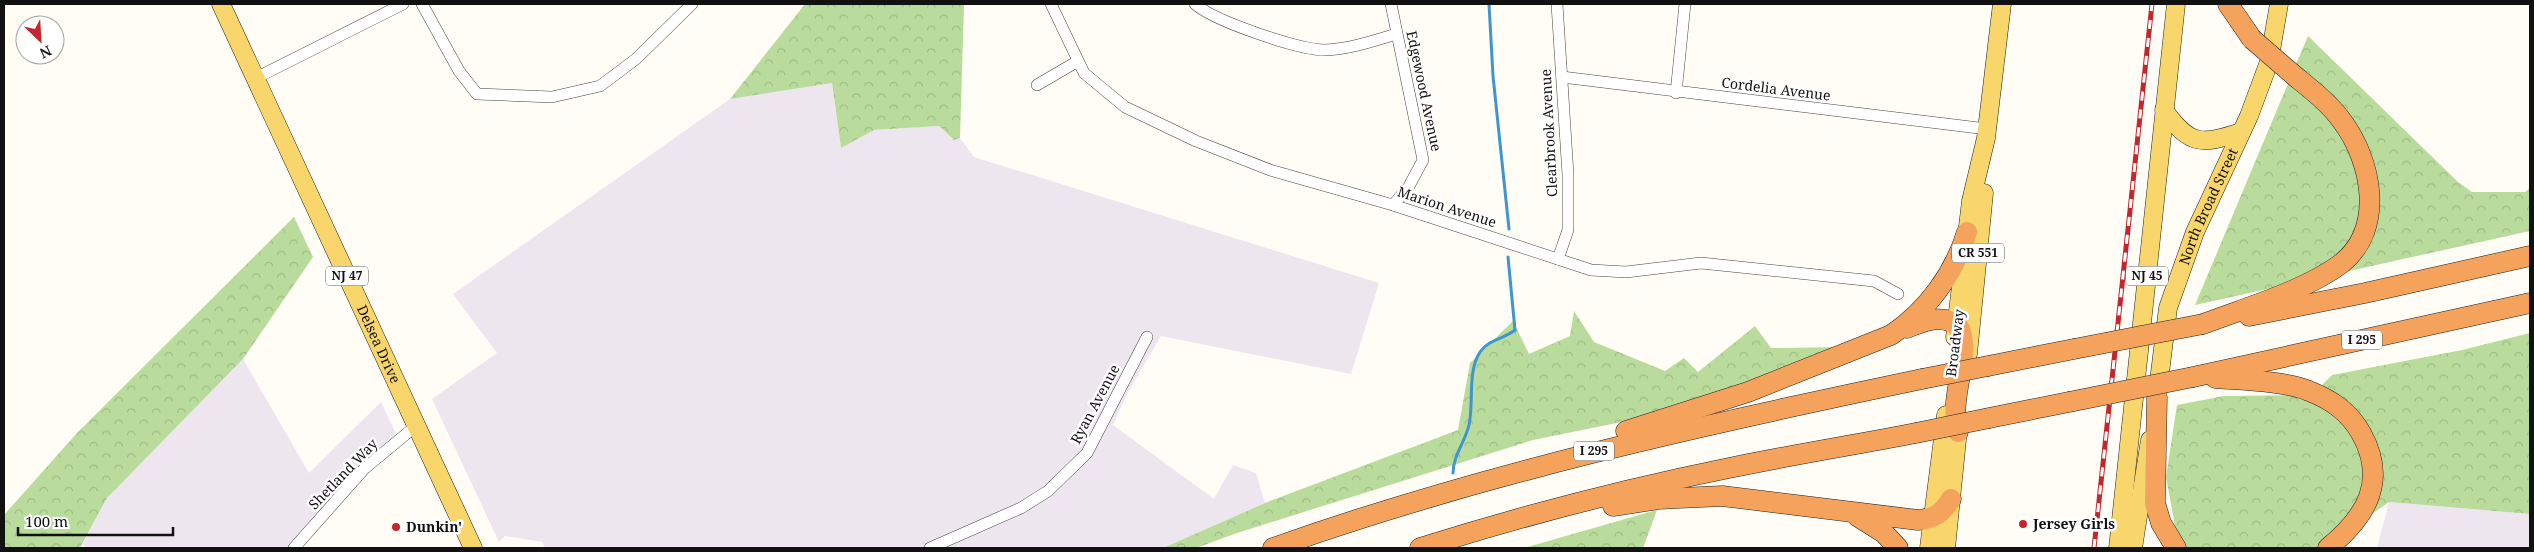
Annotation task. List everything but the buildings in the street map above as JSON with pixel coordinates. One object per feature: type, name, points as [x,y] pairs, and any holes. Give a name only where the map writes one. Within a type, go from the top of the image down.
[{"type":"highway","points":[[2203,324],[2294,288],[2332,270],[2353,252],[2365,229],[2369,204],[2368,183],[2358,148],[2339,116],[2252,39],[2238,22],[2228,4]]},
{"type":"highway","points":[[1891,336],[1910,322],[1936,293],[1959,256],[1967,232]]},
{"type":"highway","name":"I 295","points":[[1273,548],[1448,490],[1647,438],[1922,379],[2365,293],[2530,256]]},
{"type":"highway","name":"I 295","points":[[1420,548],[1493,526],[1638,488],[2193,377],[2530,303]]},
{"type":"highway","points":[[1448,490],[1748,392],[1891,336],[1924,321],[1944,320],[1956,325],[1962,334],[1954,420],[1958,432]]},
{"type":"highway","points":[[2193,377],[2271,383],[2307,390],[2337,404],[2351,417],[2371,455],[2374,470],[2373,487],[2367,502],[2352,527],[2328,548]]},
{"type":"highway","points":[[2157,397],[2155,502],[2161,523],[2176,548]]},
{"type":"highway","points":[[1493,526],[1658,499],[1693,496],[1729,497],[1918,520],[1932,518],[1942,512],[1951,498]]},
{"type":"highway","points":[[1841,510],[1878,528],[1898,548]]},
{"type":"main road","name":"Delsea Drive","points":[[221,4],[418,425],[473,548]]},
{"type":"main road","name":"Broadway","points":[[1946,548],[1974,295],[1987,134],[2002,4]]},
{"type":"main road","name":"NJ 45","points":[[2118,548],[2176,4]]},
{"type":"main road","name":"North Broad Street","points":[[2134,548],[2157,397],[2168,308],[2195,232],[2241,132],[2269,62],[2280,4]]},
{"type":"main road","points":[[2164,110],[2177,129],[2197,140],[2216,140],[2241,132]]},
{"type":"main road","name":"Broadway","points":[[1929,548],[1971,201],[1987,134]]},
{"type":"street","points":[[256,78],[403,4]]},
{"type":"street","points":[[422,4],[459,71],[477,94],[552,97],[600,86],[636,60],[692,4]]},
{"type":"street","name":"Marion Avenue","points":[[1051,4],[1078,61],[1094,82],[1125,107],[1172,130],[1270,170],[1393,205],[1591,270],[1626,272],[1702,263],[1874,281],[1898,294]]},
{"type":"street","points":[[1196,4],[1247,29],[1310,48],[1323,50],[1349,47],[1396,34]]},
{"type":"street","name":"Edgewood Avenue","points":[[1391,4],[1424,160],[1408,188],[1393,205]]},
{"type":"street","name":"Clearbrook Avenue","points":[[1557,4],[1568,175],[1568,230],[1558,259]]},
{"type":"street","points":[[1676,92],[1685,4]]},
{"type":"street","points":[[1037,85],[1078,61]]},
{"type":"street","name":"Cordelia Avenue","points":[[1562,77],[1987,134]]},
{"type":"street","name":"Ryan Avenue","points":[[930,548],[1021,508],[1048,490],[1088,453],[1147,337]]},
{"type":"street","name":"Shetland Way","points":[[294,548],[364,470],[418,425]]},
{"type":"shaded area","points":[[832,83],[841,148],[874,130],[939,126],[954,140],[960,138],[974,157],[1379,283],[1351,374],[1161,336],[1127,394],[1113,425],[1214,499],[1233,465],[1256,473],[1265,503],[1163,548],[545,548],[542,542],[505,536],[499,542],[432,399],[497,353],[453,294],[730,99]]},
{"type":"shaded area","points":[[243,359],[309,473],[381,402],[400,442],[295,548],[86,548],[83,544],[107,498]]},
{"type":"shaded area","points":[[2389,502],[2530,514],[2530,548],[2377,548]]},
{"type":"green space","points":[[805,4],[964,4],[960,138],[954,140],[939,126],[874,130],[841,148],[832,83],[730,99]]},
{"type":"green space","points":[[2308,36],[2458,182],[2472,192],[2525,192],[2530,188],[2530,231],[2195,305]]},
{"type":"green space","points":[[294,217],[313,257],[243,359],[107,498],[80,548],[4,548],[4,515],[77,433]]},
{"type":"green space","points":[[1574,311],[1594,342],[1665,371],[1684,358],[1698,372],[1755,326],[1771,348],[1845,347],[1651,416],[1533,440],[1237,533],[1196,548],[1163,548],[1265,503],[1458,430],[1470,363],[1513,321],[1529,354],[1570,336]]},
{"type":"green space","points":[[2530,333],[2530,514],[2389,502],[2328,545],[2319,548],[2188,548],[2178,542],[2166,477],[2177,405],[2224,396],[2312,395],[2332,375],[2462,350]]},
{"type":"green space","points":[[1657,510],[1643,548],[1524,548],[1653,511]]},
{"type":"waterway","points":[[1489,4],[1493,76],[1509,229]]},
{"type":"waterway","points":[[1453,473],[1455,461],[1469,425],[1472,378],[1476,360],[1480,352],[1488,344],[1515,330],[1508,257]]},
{"type":"railway","points":[[2094,548],[2152,4]]},
{"type":"place","name":"Jersey Girls","points":[[2023,524]]},
{"type":"place","name":"Dunkin'","points":[[396,527]]}]
